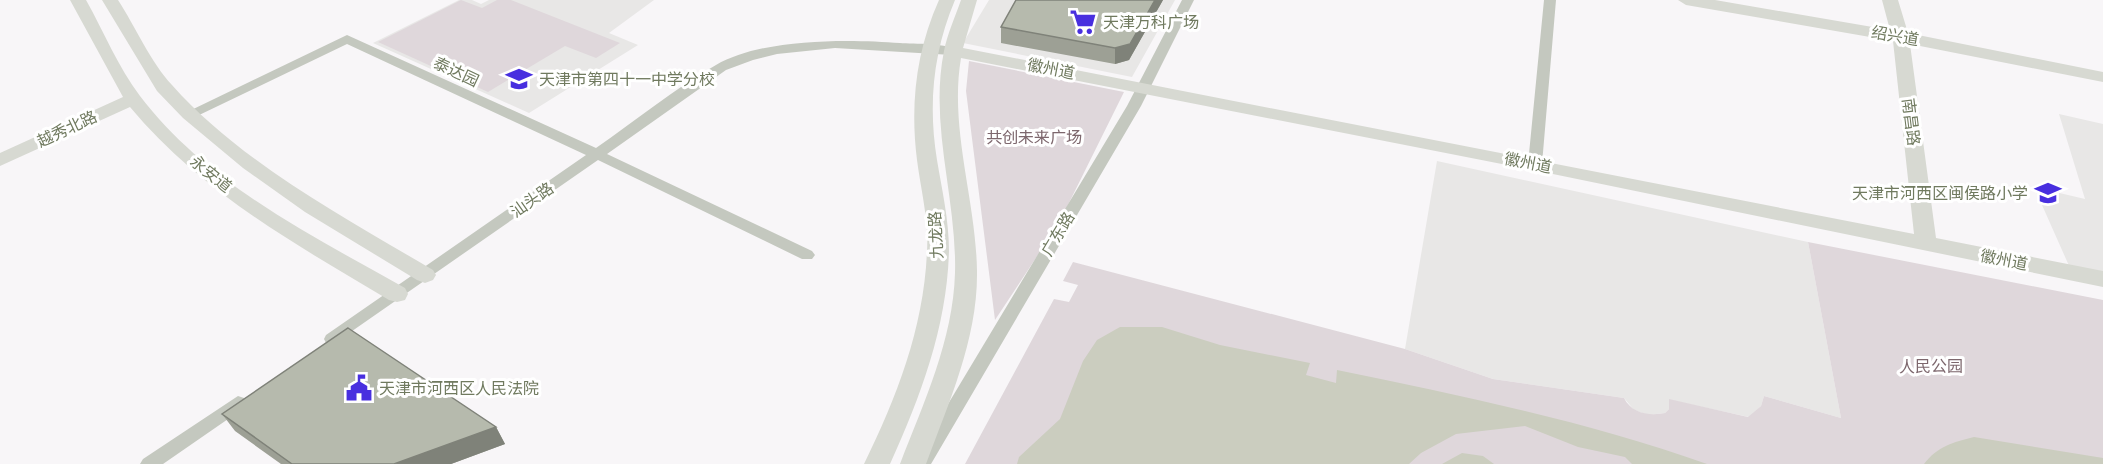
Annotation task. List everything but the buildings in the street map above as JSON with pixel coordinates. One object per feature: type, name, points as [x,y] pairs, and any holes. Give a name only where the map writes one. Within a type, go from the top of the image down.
[{"type":"main road","name":"永安道","points":[[78,0],[133,99],[171,142],[223,186],[309,243],[397,294]]},
{"type":"main road","name":"永安道","points":[[110,0],[163,87],[190,114],[250,164],[312,207],[425,275]]},
{"type":"main road","name":"九龙路","points":[[877,464],[905,398],[921,350],[937,280],[938,248],[924,114],[924,81],[928,49],[947,0]]},
{"type":"main road","name":"九龙路","points":[[913,464],[951,358],[965,292],[962,223],[947,110],[951,51],[969,0]]},
{"type":"main road","name":"绍兴道","points":[[1686,0],[1900,34],[2103,77]]},
{"type":"main road","name":"绍兴道","points":[[1717,0],[2103,72]]},
{"type":"main road","name":"南昌路","points":[[1890,0],[1900,34],[1926,244]]},
{"type":"main road","name":"徽州道","points":[[951,51],[1535,164],[2103,279]]},
{"type":"main road","name":"越秀北路","points":[[0,160],[133,99]]},
{"type":"street","name":"广东路","points":[[921,464],[1072,212],[1143,87],[1188,0]]},
{"type":"street","points":[[1535,164],[1550,0]]},
{"type":"street","name":"泰达园","points":[[190,114],[347,39],[807,255]]},
{"type":"street","name":"汕头路","points":[[321,346],[722,68],[760,53],[806,47],[951,51]]},
{"type":"street","points":[[148,464],[255,392]]},
{"type":"shaded area","name":"天津市第四十一中学分校","points":[[459,0],[472,0],[481,4],[489,0],[654,0],[609,33],[638,45],[529,113],[373,43]]},
{"type":"shaded area","name":"天津万科广场","points":[[989,0],[1175,0],[1132,77],[963,43]]},
{"type":"shaded area","name":"天津市河西区闽侯路小学","points":[[2059,114],[2103,124],[2103,274],[2070,268],[2034,187],[2085,199]]},
{"type":"shaded area","points":[[1437,161],[1808,242],[1841,418],[1764,396],[1761,406],[1749,417],[1670,400],[1669,409],[1665,413],[1648,415],[1634,410],[1624,398],[1493,379],[1405,349]]},
{"type":"shaded area","points":[[1120,327],[1162,327],[1220,345],[1310,363],[1306,375],[1336,383],[1337,370],[1524,411],[1616,435],[1707,464],[1632,464],[1625,457],[1578,447],[1525,426],[1456,434],[1421,453],[1409,464],[1017,464],[1019,457],[1060,419],[1083,361],[1097,340]]},
{"type":"shaded area","points":[[1974,437],[2103,458],[2103,464],[1924,464],[1934,453],[1946,446]]},
{"type":"shaded area","points":[[1462,453],[1483,456],[1494,464],[1442,464]]},
{"type":"green space","name":"天津市第四十一中学分校","points":[[461,0],[482,8],[497,0],[511,0],[620,43],[596,58],[565,46],[488,92],[378,42]]},
{"type":"green space","name":"共创未来广场","points":[[969,61],[1124,92],[1059,223],[995,320],[966,91]]},
{"type":"green space","name":"人民公园","points":[[1808,242],[2103,300],[2103,464],[965,464],[1054,299],[1069,302],[1078,285],[1063,281],[1073,262],[1405,349],[1493,379],[1624,398],[1632,408],[1642,413],[1665,413],[1669,409],[1669,399],[1748,417],[1761,406],[1764,396],[1841,418]]},
{"type":"place","name":"天津万科广场","points":[[1083,22]]},
{"type":"place","name":"天津市第四十一中学分校","points":[[519,79]]},
{"type":"place","name":"天津市河西区闽侯路小学","points":[[2048,193]]},
{"type":"place","name":"天津市河西区人民法院","points":[[359,388]]}]
